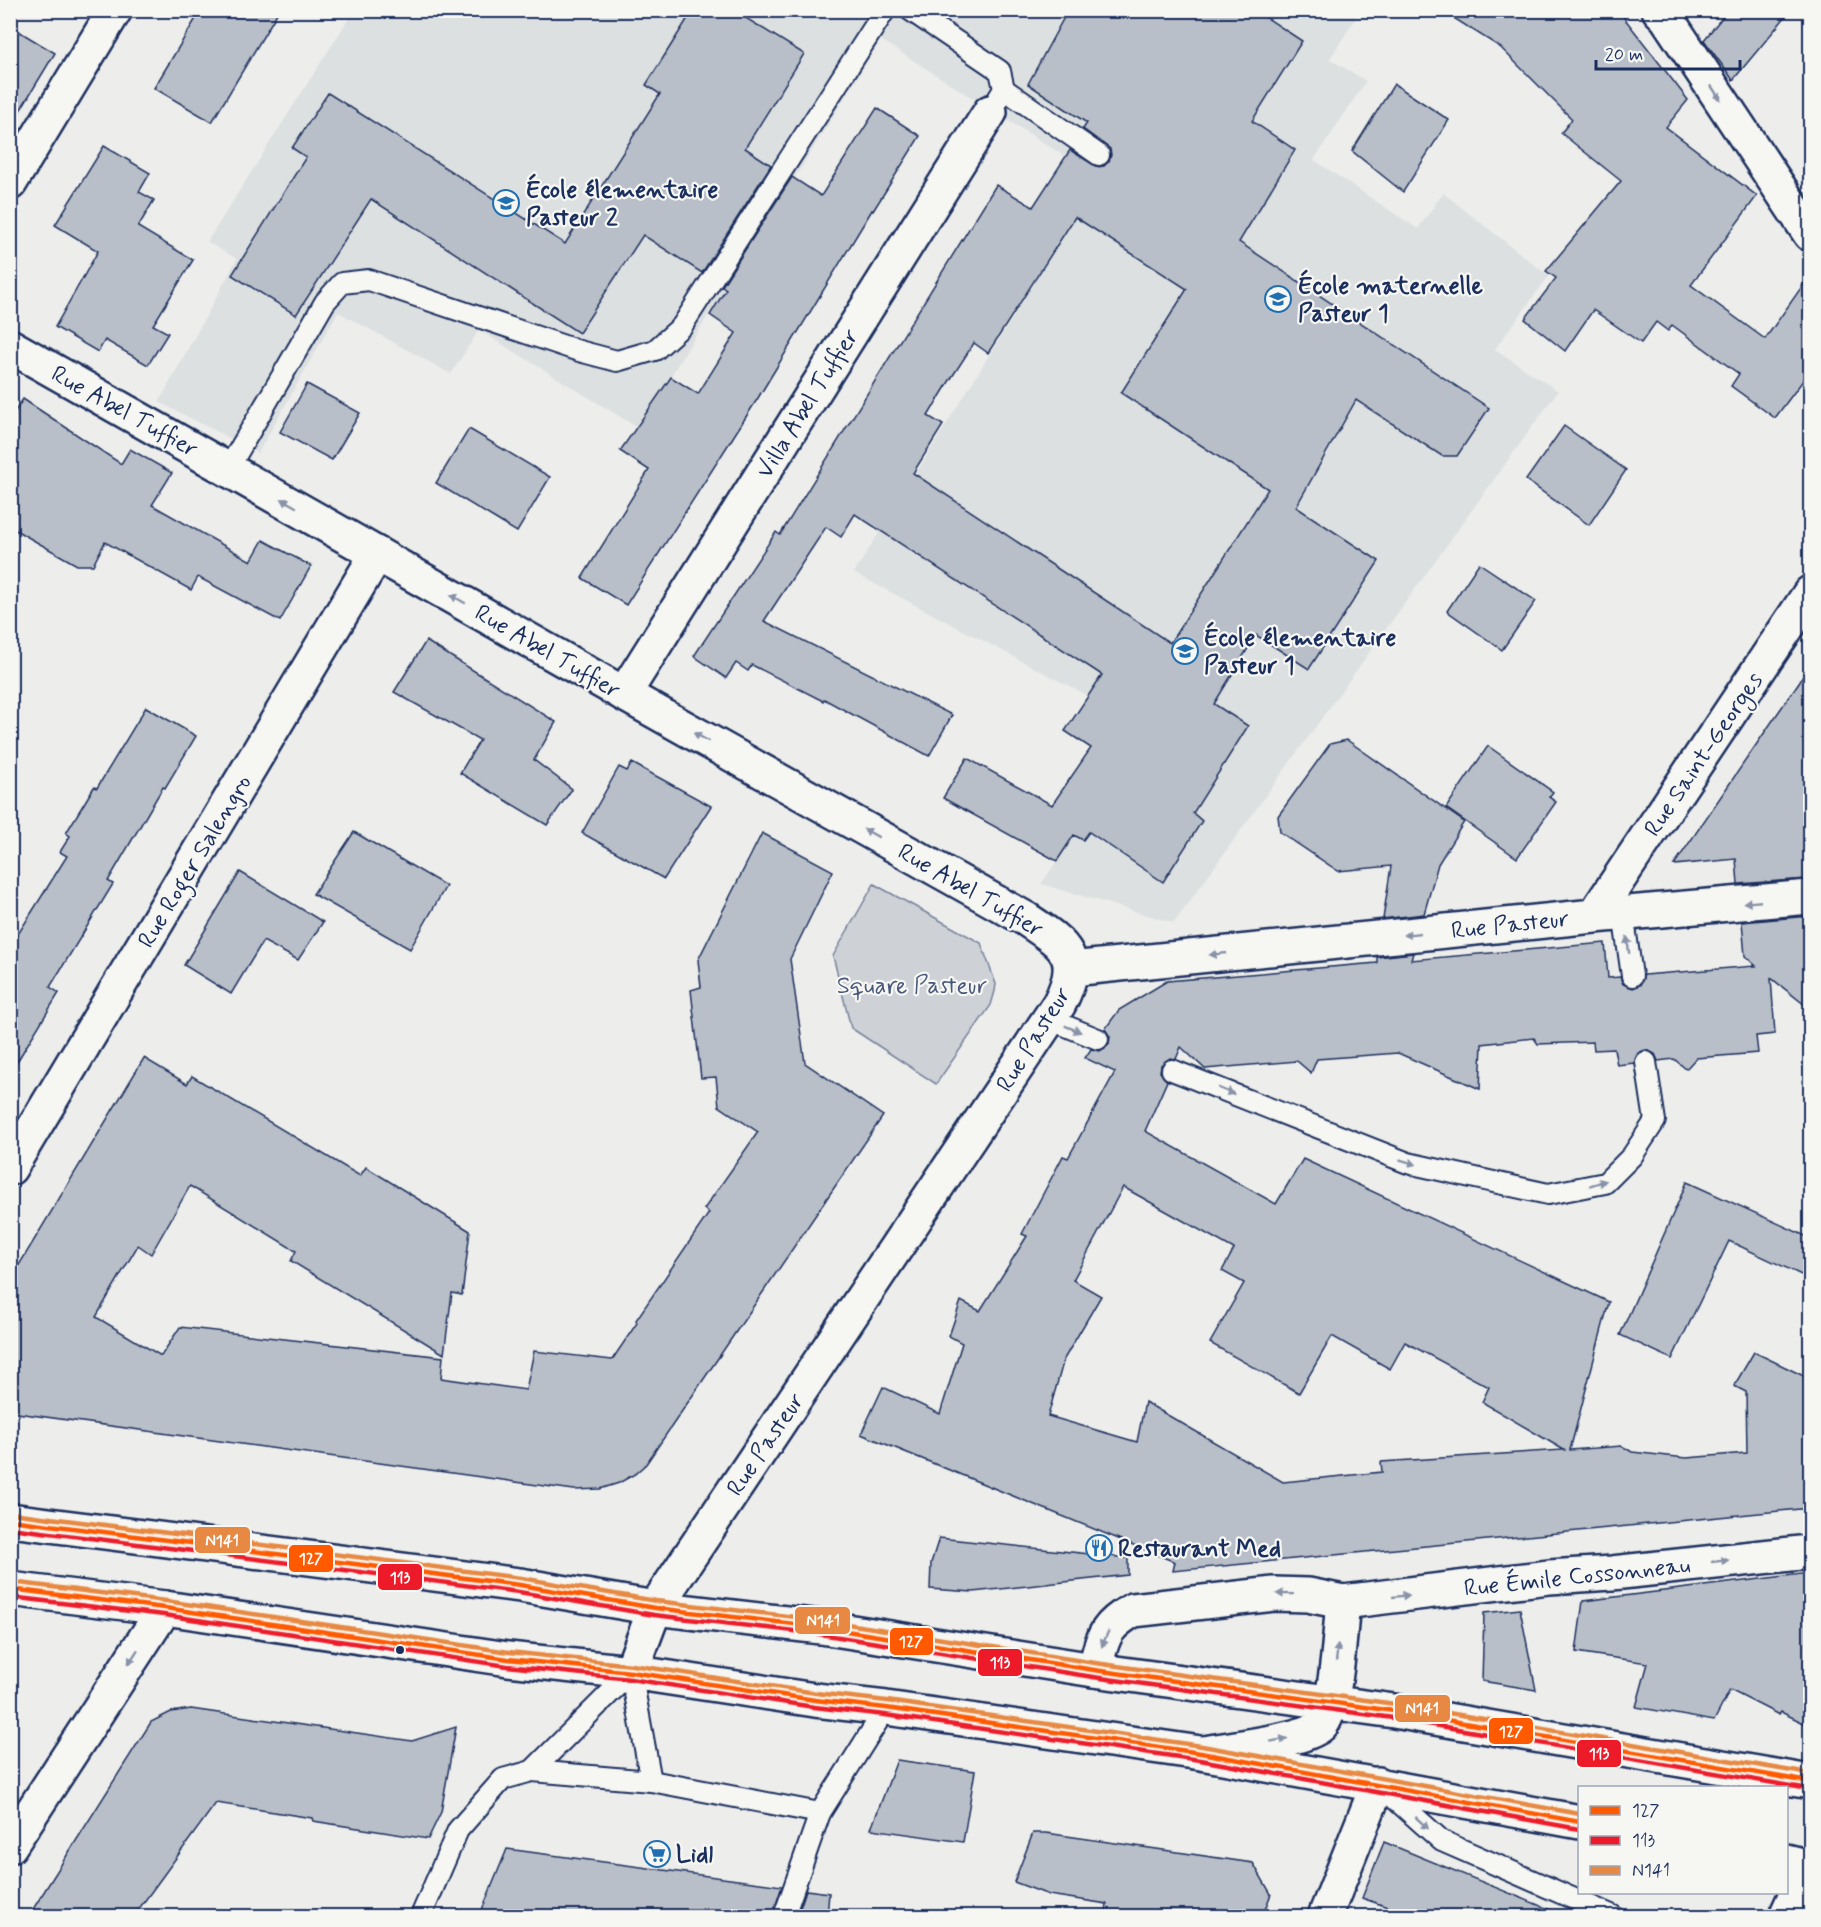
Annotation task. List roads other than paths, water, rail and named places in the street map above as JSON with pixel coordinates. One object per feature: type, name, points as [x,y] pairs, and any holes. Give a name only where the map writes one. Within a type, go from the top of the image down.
[{"type":"street","points":[[10,183],[115,10]]},
{"type":"street","points":[[1659,10],[1666,17],[1810,234]]},
{"type":"street","name":"Villa Abel Tuffier","points":[[624,694],[997,101]]},
{"type":"street","name":"Rue Abel Tuffier","points":[[10,346],[1026,919],[1055,939],[1066,951],[1071,969]]},
{"type":"street","name":"Rue Roger Salengro","points":[[10,1168],[377,554]]},
{"type":"street","name":"Rue Saint-Georges","points":[[1609,914],[1810,593]]},
{"type":"street","name":"Rue Pasteur","points":[[631,1672],[655,1608],[1049,1019],[1069,985],[1071,969],[1609,914],[1810,897]]},
{"type":"street","points":[[10,1520],[520,1585],[655,1608],[821,1627],[1094,1670],[1394,1711],[1810,1782]]},
{"type":"street","name":"Rue Émile Cossonneau","points":[[1094,1670],[1104,1635],[1114,1621],[1133,1610],[1274,1594],[1308,1595],[1343,1602],[1549,1577],[1612,1573],[1810,1552]]},
{"type":"street","points":[[10,1589],[165,1608],[508,1659],[631,1672],[1201,1754],[1578,1822]]},
{"type":"street","points":[[1201,1754],[1303,1735],[1321,1725],[1332,1703],[1343,1602]]},
{"type":"street","points":[[10,1846],[165,1608]]},
{"type":"street","points":[[1325,1917],[1378,1784]]},
{"type":"street","points":[[1786,1917],[1802,1865]]},
{"type":"lane","points":[[228,470],[325,302],[342,283],[369,280],[579,351],[617,361],[655,350],[682,326],[885,10]]},
{"type":"lane","points":[[910,10],[1000,71],[997,101],[1099,155]]},
{"type":"lane","points":[[1609,914],[1632,976]]},
{"type":"lane","points":[[1049,1019],[1098,1039]]},
{"type":"lane","points":[[1172,1070],[1408,1163],[1548,1194],[1605,1183],[1632,1156],[1655,1121],[1646,1062]]},
{"type":"lane","points":[[532,1771],[631,1672]]},
{"type":"lane","points":[[631,1672],[651,1781]]},
{"type":"lane","points":[[784,1917],[820,1813],[886,1708]]},
{"type":"lane","points":[[421,1917],[458,1830],[503,1779],[532,1771],[651,1781],[820,1813]]},
{"type":"lane","points":[[1378,1784],[1442,1840],[1613,1917]]},
{"type":"place","name":"École élementaire Pasteur 2","points":[[506,203]]},
{"type":"place","name":"École maternelle Pasteur 1","points":[[1278,299]]},
{"type":"place","name":"École élementaire Pasteur 1","points":[[1185,651]]},
{"type":"place","name":"Restaurant Med","points":[[1099,1548]]},
{"type":"place","name":"Lidl","points":[[657,1854]]},
{"type":"park label","name":"Square Pasteur","points":[[912,985]]}]
